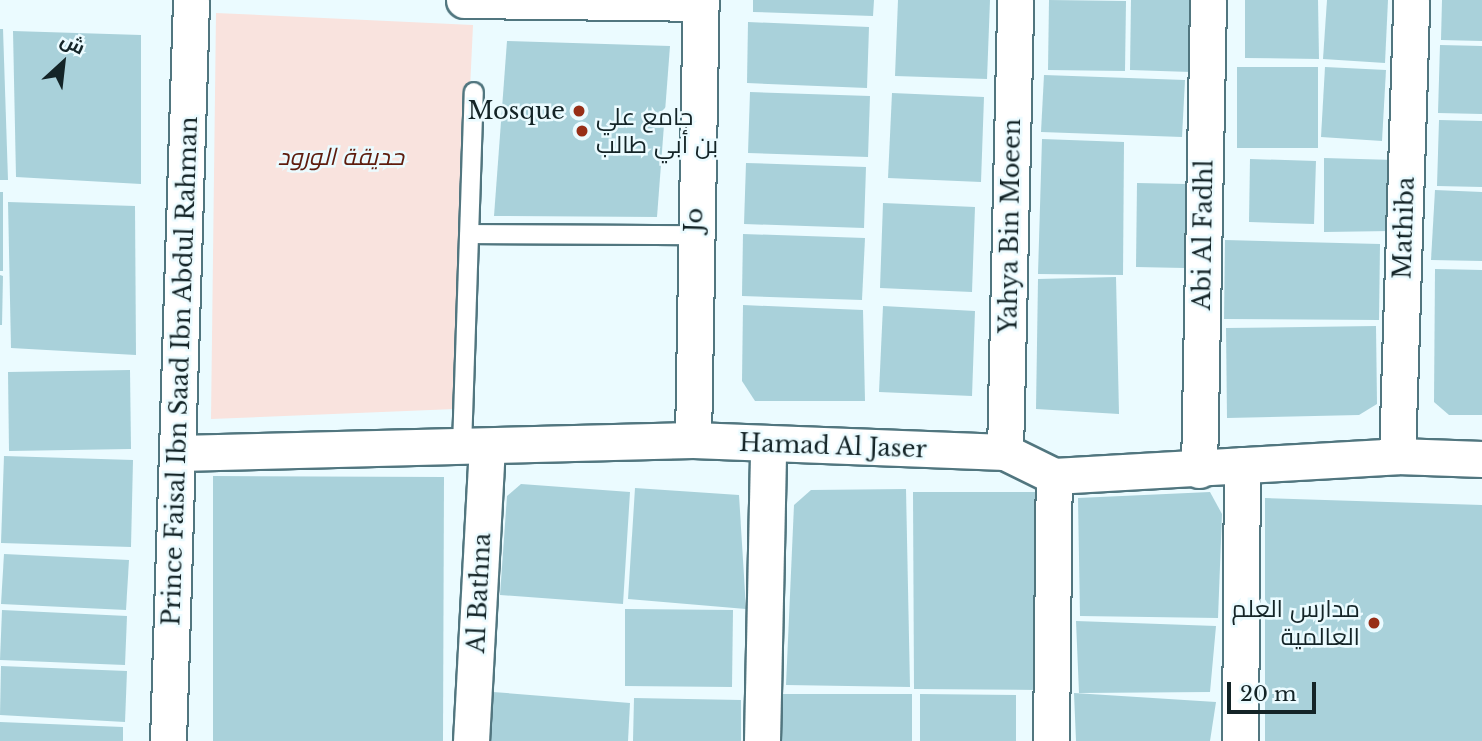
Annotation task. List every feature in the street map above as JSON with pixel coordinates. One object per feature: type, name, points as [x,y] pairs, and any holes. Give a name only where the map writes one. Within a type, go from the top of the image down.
[{"type":"street","name":"Prince Faisal Ibn Saad Ibn Abdul Rahman","points":[[168,741],[191,0]]},
{"type":"street","points":[[464,0],[701,2]]},
{"type":"street","name":"Yahya Bin Moeen","points":[[1005,452],[1015,0]]},
{"type":"street","name":"Abi Al Fadhl","points":[[1199,470],[1208,0]]},
{"type":"street","name":"Mathiba","points":[[1397,456],[1410,0]]},
{"type":"street","name":"Jo","points":[[692,440],[693,235],[701,2]]},
{"type":"street","name":"Hamad Al Jaser","points":[[179,453],[692,440],[1005,452],[1054,476],[1199,470],[1397,456],[1482,459]]},
{"type":"street","points":[[762,741],[768,445]]},
{"type":"street","name":"Al Bathna","points":[[471,741],[474,447]]},
{"type":"street","points":[[1240,741],[1242,465]]},
{"type":"street","points":[[1051,741],[1054,476]]},
{"type":"lane","points":[[474,92],[471,234],[474,447]]},
{"type":"lane","points":[[471,234],[693,235]]},
{"type":"green space","name":"حديقة الورود","points":[[216,13],[473,25],[455,409],[211,419]]},
{"type":"building","points":[[753,0],[874,0],[873,16],[753,12]]},
{"type":"building","points":[[898,0],[990,0],[987,79],[895,76]]},
{"type":"building","points":[[1049,0],[1126,1],[1125,71],[1048,70]]},
{"type":"building","points":[[1131,0],[1192,0],[1191,72],[1130,70]]},
{"type":"building","points":[[1245,0],[1318,0],[1319,59],[1245,58]]},
{"type":"building","points":[[1327,0],[1388,0],[1385,63],[1323,59]]},
{"type":"building","points":[[1442,0],[1482,0],[1482,41],[1441,40]]},
{"type":"building","points":[[748,22],[869,27],[867,88],[747,83]]},
{"type":"building","points":[[0,29],[3,29],[8,180],[0,180]]},
{"type":"building","points":[[13,31],[141,35],[141,184],[16,177]]},
{"type":"building","name":"جامع علي بن أبي طالب","points":[[507,41],[670,46],[657,217],[494,216]]},
{"type":"building","points":[[1440,45],[1482,46],[1482,114],[1438,113]]},
{"type":"building","points":[[1237,67],[1318,67],[1318,148],[1237,148]]},
{"type":"building","points":[[1325,67],[1386,70],[1382,141],[1321,137]]},
{"type":"building","points":[[1044,75],[1185,80],[1182,137],[1041,132]]},
{"type":"building","points":[[750,92],[870,96],[868,157],[748,153]]},
{"type":"building","points":[[892,93],[984,97],[981,182],[888,178]]},
{"type":"building","points":[[1439,120],[1482,121],[1482,187],[1437,186]]},
{"type":"building","points":[[1042,139],[1124,142],[1123,275],[1038,274]]},
{"type":"building","points":[[1324,158],[1395,160],[1391,231],[1324,232]]},
{"type":"building","points":[[1250,159],[1316,161],[1314,224],[1249,222]]},
{"type":"building","points":[[746,163],[866,167],[864,228],[744,224]]},
{"type":"building","points":[[1137,183],[1186,184],[1185,268],[1136,267]]},
{"type":"building","points":[[1435,190],[1482,192],[1482,261],[1431,260]]},
{"type":"building","points":[[0,192],[3,192],[3,271],[0,271]]},
{"type":"building","points":[[8,202],[135,206],[136,355],[11,348]]},
{"type":"building","points":[[883,203],[975,207],[972,292],[880,288]]},
{"type":"building","points":[[743,234],[865,238],[862,300],[742,296]]},
{"type":"building","points":[[1225,240],[1380,244],[1379,320],[1224,319]]},
{"type":"building","points":[[1435,269],[1482,270],[1482,415],[1449,415],[1434,402]]},
{"type":"building","points":[[0,275],[3,276],[2,325],[0,325]]},
{"type":"building","points":[[1116,277],[1119,414],[1036,409],[1038,279]]},
{"type":"building","points":[[743,305],[863,310],[865,401],[755,401],[742,381]]},
{"type":"building","points":[[883,306],[975,311],[972,396],[879,392]]},
{"type":"building","points":[[1376,326],[1377,404],[1359,415],[1227,418],[1226,328]]},
{"type":"building","points":[[130,370],[131,449],[9,451],[8,372]]},
{"type":"building","points":[[4,456],[133,460],[131,547],[1,543]]},
{"type":"building","points":[[213,476],[444,477],[443,741],[213,741]]},
{"type":"building","points":[[521,484],[630,492],[623,604],[500,595],[507,496]]},
{"type":"building","points":[[635,488],[739,495],[746,609],[628,599]]},
{"type":"building","points":[[906,489],[910,687],[786,685],[794,505],[811,490]]},
{"type":"building","points":[[913,492],[1035,492],[1039,690],[914,689]]},
{"type":"building","points":[[1210,492],[1222,514],[1218,618],[1080,616],[1078,498]]},
{"type":"building","name":"مدارس العلم العالمية","points":[[1265,498],[1482,505],[1482,741],[1265,741]]},
{"type":"building","points":[[4,554],[129,560],[126,610],[1,604]]},
{"type":"building","points":[[625,609],[733,610],[732,687],[625,686]]},
{"type":"building","points":[[2,610],[127,616],[125,665],[0,660]]},
{"type":"building","points":[[1076,621],[1216,626],[1210,692],[1079,693]]},
{"type":"building","points":[[1,666],[127,671],[125,722],[0,715]]},
{"type":"building","points":[[493,692],[630,703],[628,741],[491,741]]},
{"type":"building","points":[[1074,693],[1216,702],[1210,741],[1076,741]]},
{"type":"building","points":[[781,694],[912,694],[912,741],[782,741]]},
{"type":"building","points":[[920,694],[1016,695],[1016,741],[920,741]]},
{"type":"building","points":[[634,698],[741,700],[741,741],[633,741]]},
{"type":"building","points":[[0,722],[123,727],[123,741],[0,741]]},
{"type":"place","name":"Mosque","points":[[579,111]]},
{"type":"place","name":"جامع علي بن أبي طالب","points":[[582,131]]},
{"type":"place","name":"مدارس العلم العالمية","points":[[1374,623]]}]
